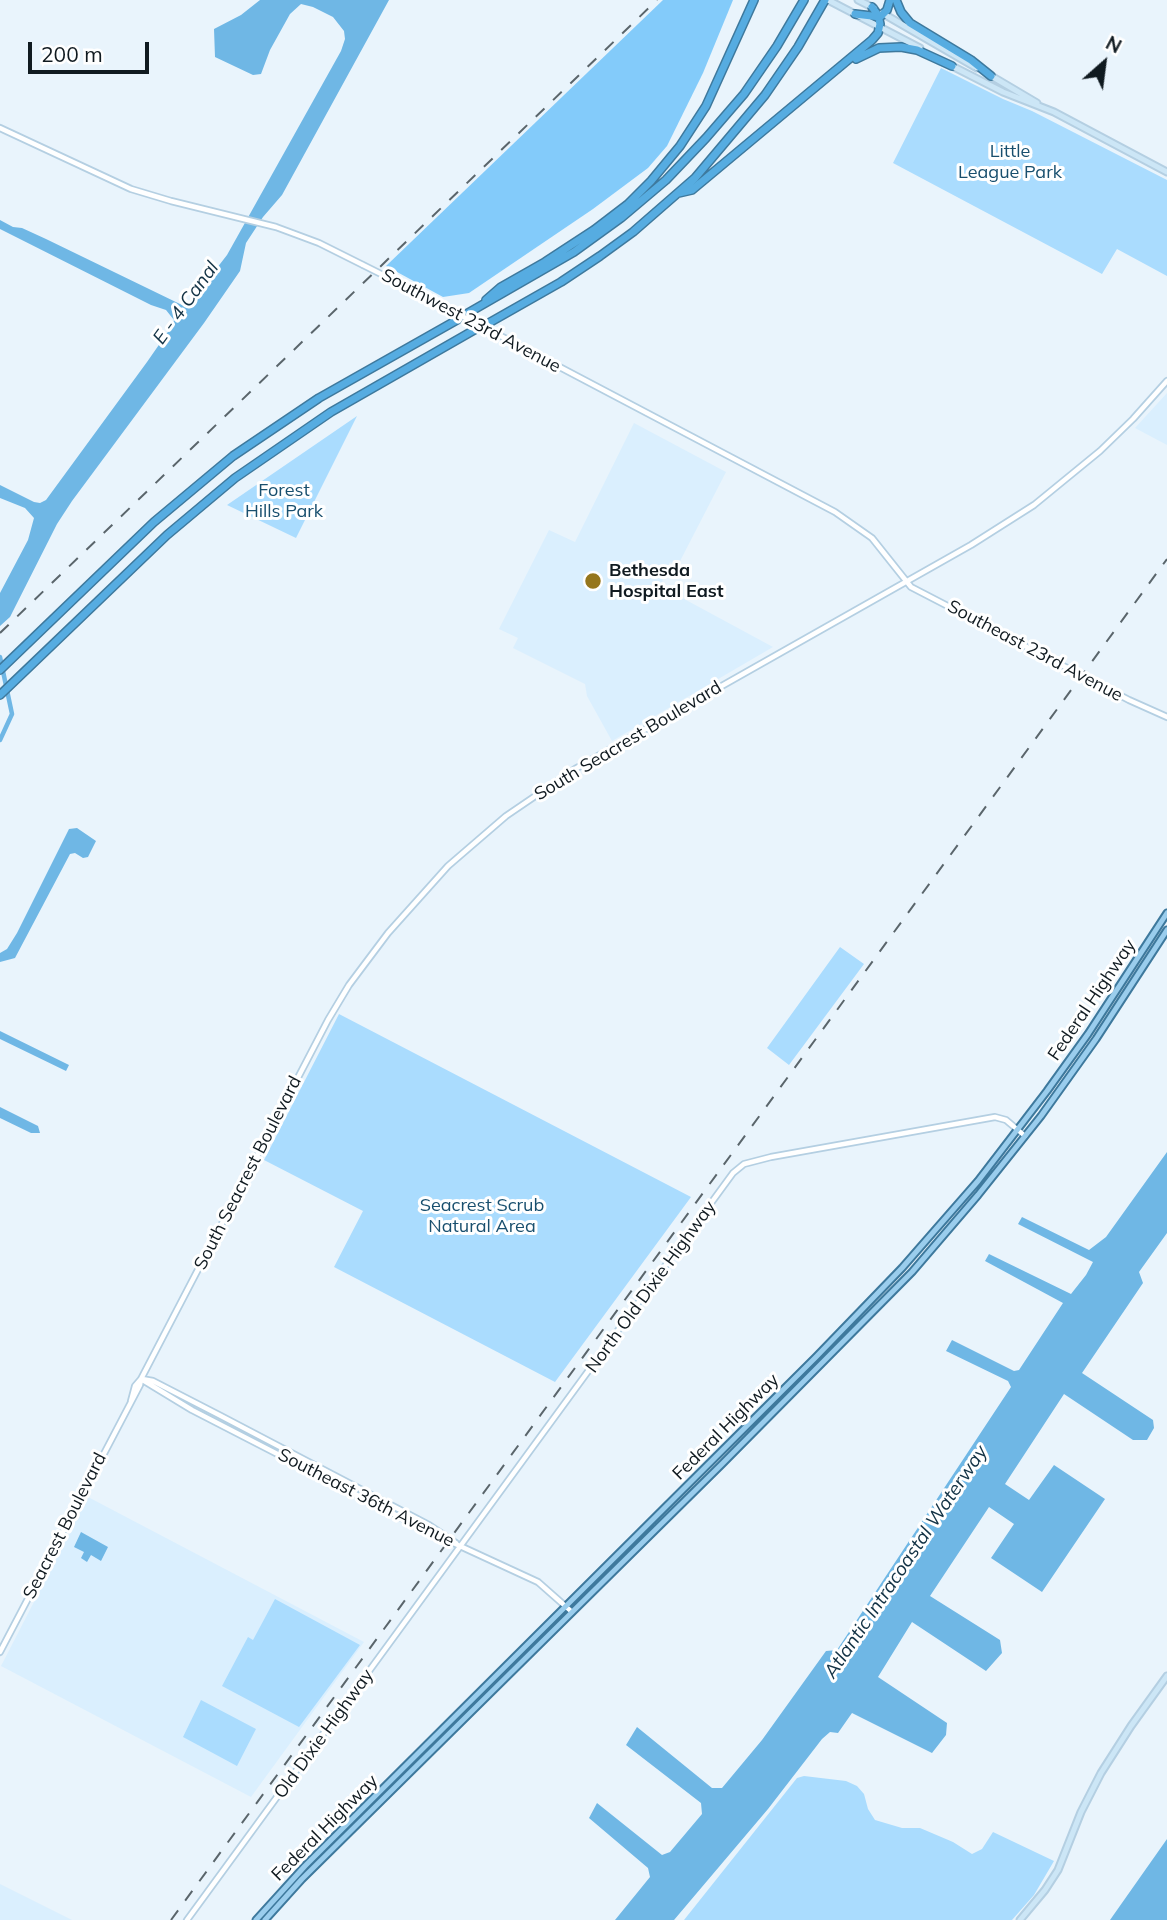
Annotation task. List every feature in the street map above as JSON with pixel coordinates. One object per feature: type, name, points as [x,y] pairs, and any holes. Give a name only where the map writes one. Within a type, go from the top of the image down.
[{"type":"highway","points":[[754,0],[706,106],[680,146],[651,181],[628,204],[594,230],[502,287],[468,313],[574,252],[621,218],[666,180],[744,94],[804,0]]},
{"type":"highway","points":[[487,324],[561,282],[600,256],[678,194],[710,163],[757,107],[826,0]]},
{"type":"highway","points":[[678,194],[692,190],[875,37],[890,0]]},
{"type":"highway","points":[[895,0],[910,23],[971,60],[991,76]]},
{"type":"highway","points":[[872,7],[882,15]]},
{"type":"highway","points":[[855,14],[882,15]]},
{"type":"highway","points":[[838,70],[869,51],[890,46],[913,48],[952,66]]},
{"type":"highway","points":[[0,670],[159,517],[233,456],[306,405],[457,320]]},
{"type":"highway","points":[[0,695],[156,545],[234,478],[331,412],[477,330]]},
{"type":"main road","points":[[826,0],[1012,96],[1043,107]]},
{"type":"main road","points":[[858,0],[872,7]]},
{"type":"main road","points":[[882,15],[1043,107],[1167,172]]},
{"type":"main road","name":"Federal Highway","points":[[256,1920],[305,1866],[867,1306],[951,1213],[1018,1130],[1088,1034],[1167,913]]},
{"type":"main road","name":"Federal Highway","points":[[265,1920],[302,1879],[886,1299],[948,1231],[1025,1136],[1096,1039],[1167,928]]},
{"type":"main road","points":[[961,1215],[960,1208],[964,1197]]},
{"type":"main road","points":[[948,1231],[951,1213]]},
{"type":"main road","points":[[698,1488],[702,1480],[736,1446],[739,1434]]},
{"type":"main road","points":[[665,1521],[663,1517],[666,1510],[685,1492],[690,1482]]},
{"type":"main road","points":[[652,1534],[656,1525],[654,1517]]},
{"type":"main road","points":[[1020,1920],[1058,1870],[1081,1812],[1101,1773],[1167,1676]]},
{"type":"main road","points":[[474,1709],[480,1692]]},
{"type":"main road","points":[[464,1718],[466,1706]]},
{"type":"main road","points":[[314,1868],[315,1861],[329,1842]]},
{"type":"main road","points":[[302,1879],[305,1866]]},
{"type":"street","name":"Southwest 23rd Avenue","points":[[0,128],[131,189],[266,223],[319,243],[835,512],[872,538],[906,581]]},
{"type":"street","name":"South Seacrest Boulevard","points":[[141,1379],[328,1020],[349,985],[388,933],[437,877],[489,830],[554,782],[971,545],[1034,505],[1100,452],[1167,381]]},
{"type":"street","name":"Southeast 23rd Avenue","points":[[906,581],[911,587],[1167,717]]},
{"type":"street","name":"North Old Dixie Highway","points":[[461,1548],[733,1173],[751,1161],[995,1117],[1006,1119],[1018,1130]]},
{"type":"street","points":[[1018,1130],[1025,1136]]},
{"type":"street","name":"Seacrest Boulevard","points":[[0,1652],[131,1401],[135,1385],[141,1379]]},
{"type":"street","name":"Southeast 36th Avenue","points":[[141,1379],[192,1410],[461,1548],[538,1582],[572,1612]]},
{"type":"street","name":"Old Dixie Highway","points":[[187,1920],[461,1548]]},
{"type":"shaded area","points":[[663,0],[733,0],[703,73],[667,146],[648,168],[593,209],[469,293],[443,297],[386,266]]},
{"type":"shaded area","points":[[1167,393],[1167,445],[1135,428]]},
{"type":"shaded area","name":"Bethesda Hospital East","points":[[634,423],[726,472],[678,565],[670,562],[663,575],[662,587],[773,647],[612,741],[587,696],[585,684],[513,648],[518,638],[499,629],[549,530],[575,542]]},
{"type":"shaded area","points":[[88,1497],[364,1642],[251,1797],[1,1666]]},
{"type":"shaded area","points":[[0,1884],[72,1920],[0,1920]]},
{"type":"green space","name":"Little League Park","points":[[941,68],[1167,180],[1167,276],[1117,249],[1102,274],[893,163]]},
{"type":"green space","name":"Forest Hills Park","points":[[357,416],[296,538],[227,505]]},
{"type":"green space","points":[[840,947],[864,964],[789,1065],[767,1048]]},
{"type":"green space","name":"Seacrest Scrub Natural Area","points":[[339,1014],[691,1197],[555,1382],[334,1267],[363,1211],[264,1160]]},
{"type":"green space","points":[[275,1599],[360,1645],[299,1727],[222,1686],[248,1637],[253,1640]]},
{"type":"green space","points":[[201,1700],[256,1729],[237,1766],[183,1737]]},
{"type":"green space","points":[[804,1776],[846,1781],[857,1786],[864,1794],[868,1809],[875,1820],[902,1828],[920,1828],[953,1842],[972,1854],[982,1849],[993,1832],[1054,1861],[1034,1895],[1012,1920],[684,1920],[797,1778]]},
{"type":"water","points":[[260,0],[389,0],[282,195],[246,243],[240,271],[72,501],[57,524],[10,617],[0,626],[0,593],[28,540],[34,518],[25,508],[0,498],[0,485],[34,502],[46,500],[147,362],[174,320],[166,310],[0,229],[0,220],[46,239],[182,305],[189,304],[227,255],[341,51],[345,39],[344,31],[333,17],[301,4],[290,14],[270,50],[261,74],[253,75],[215,57],[214,29],[241,15]]},
{"type":"water","points":[[77,828],[96,841],[88,857],[70,854],[15,958],[0,962],[0,953],[7,949],[17,933],[69,829]]},
{"type":"water","points":[[0,1031],[69,1065],[66,1071],[0,1039]]},
{"type":"water","points":[[0,1107],[38,1126],[40,1133],[31,1133],[0,1118]]},
{"type":"water","name":"Atlantic Intracoastal Waterway","points":[[1167,1152],[1167,1233],[1139,1272],[1143,1283],[1082,1373],[1153,1420],[1154,1428],[1147,1440],[1133,1440],[1064,1394],[1005,1484],[1029,1500],[1054,1465],[1105,1499],[1042,1592],[991,1558],[1014,1524],[989,1507],[930,1596],[1000,1640],[1002,1653],[986,1671],[912,1622],[878,1677],[947,1723],[946,1735],[932,1753],[852,1713],[838,1733],[830,1732],[822,1739],[768,1809],[674,1920],[615,1920],[650,1877],[648,1868],[589,1818],[597,1803],[662,1855],[670,1852],[702,1814],[701,1803],[626,1745],[637,1727],[712,1788],[722,1788],[762,1740],[826,1651],[837,1650],[1011,1387],[1008,1381],[946,1351],[952,1340],[1014,1371],[1019,1370],[1063,1303],[985,1261],[989,1254],[1071,1294],[1093,1262],[1018,1224],[1022,1217],[1089,1250],[1106,1237]]},
{"type":"water","points":[[81,1532],[108,1547],[101,1561],[91,1555],[87,1562],[81,1558],[84,1552],[74,1547]]},
{"type":"water","points":[[1167,1839],[1167,1920],[1110,1920]]},
{"type":"waterway","name":"E - 4 Canal","points":[[0,657],[12,714],[0,740]]},
{"type":"railway","points":[[0,633],[657,0]]},
{"type":"railway","points":[[171,1920],[1167,559]]},
{"type":"place","name":"Bethesda Hospital East","points":[[593,581]]}]
